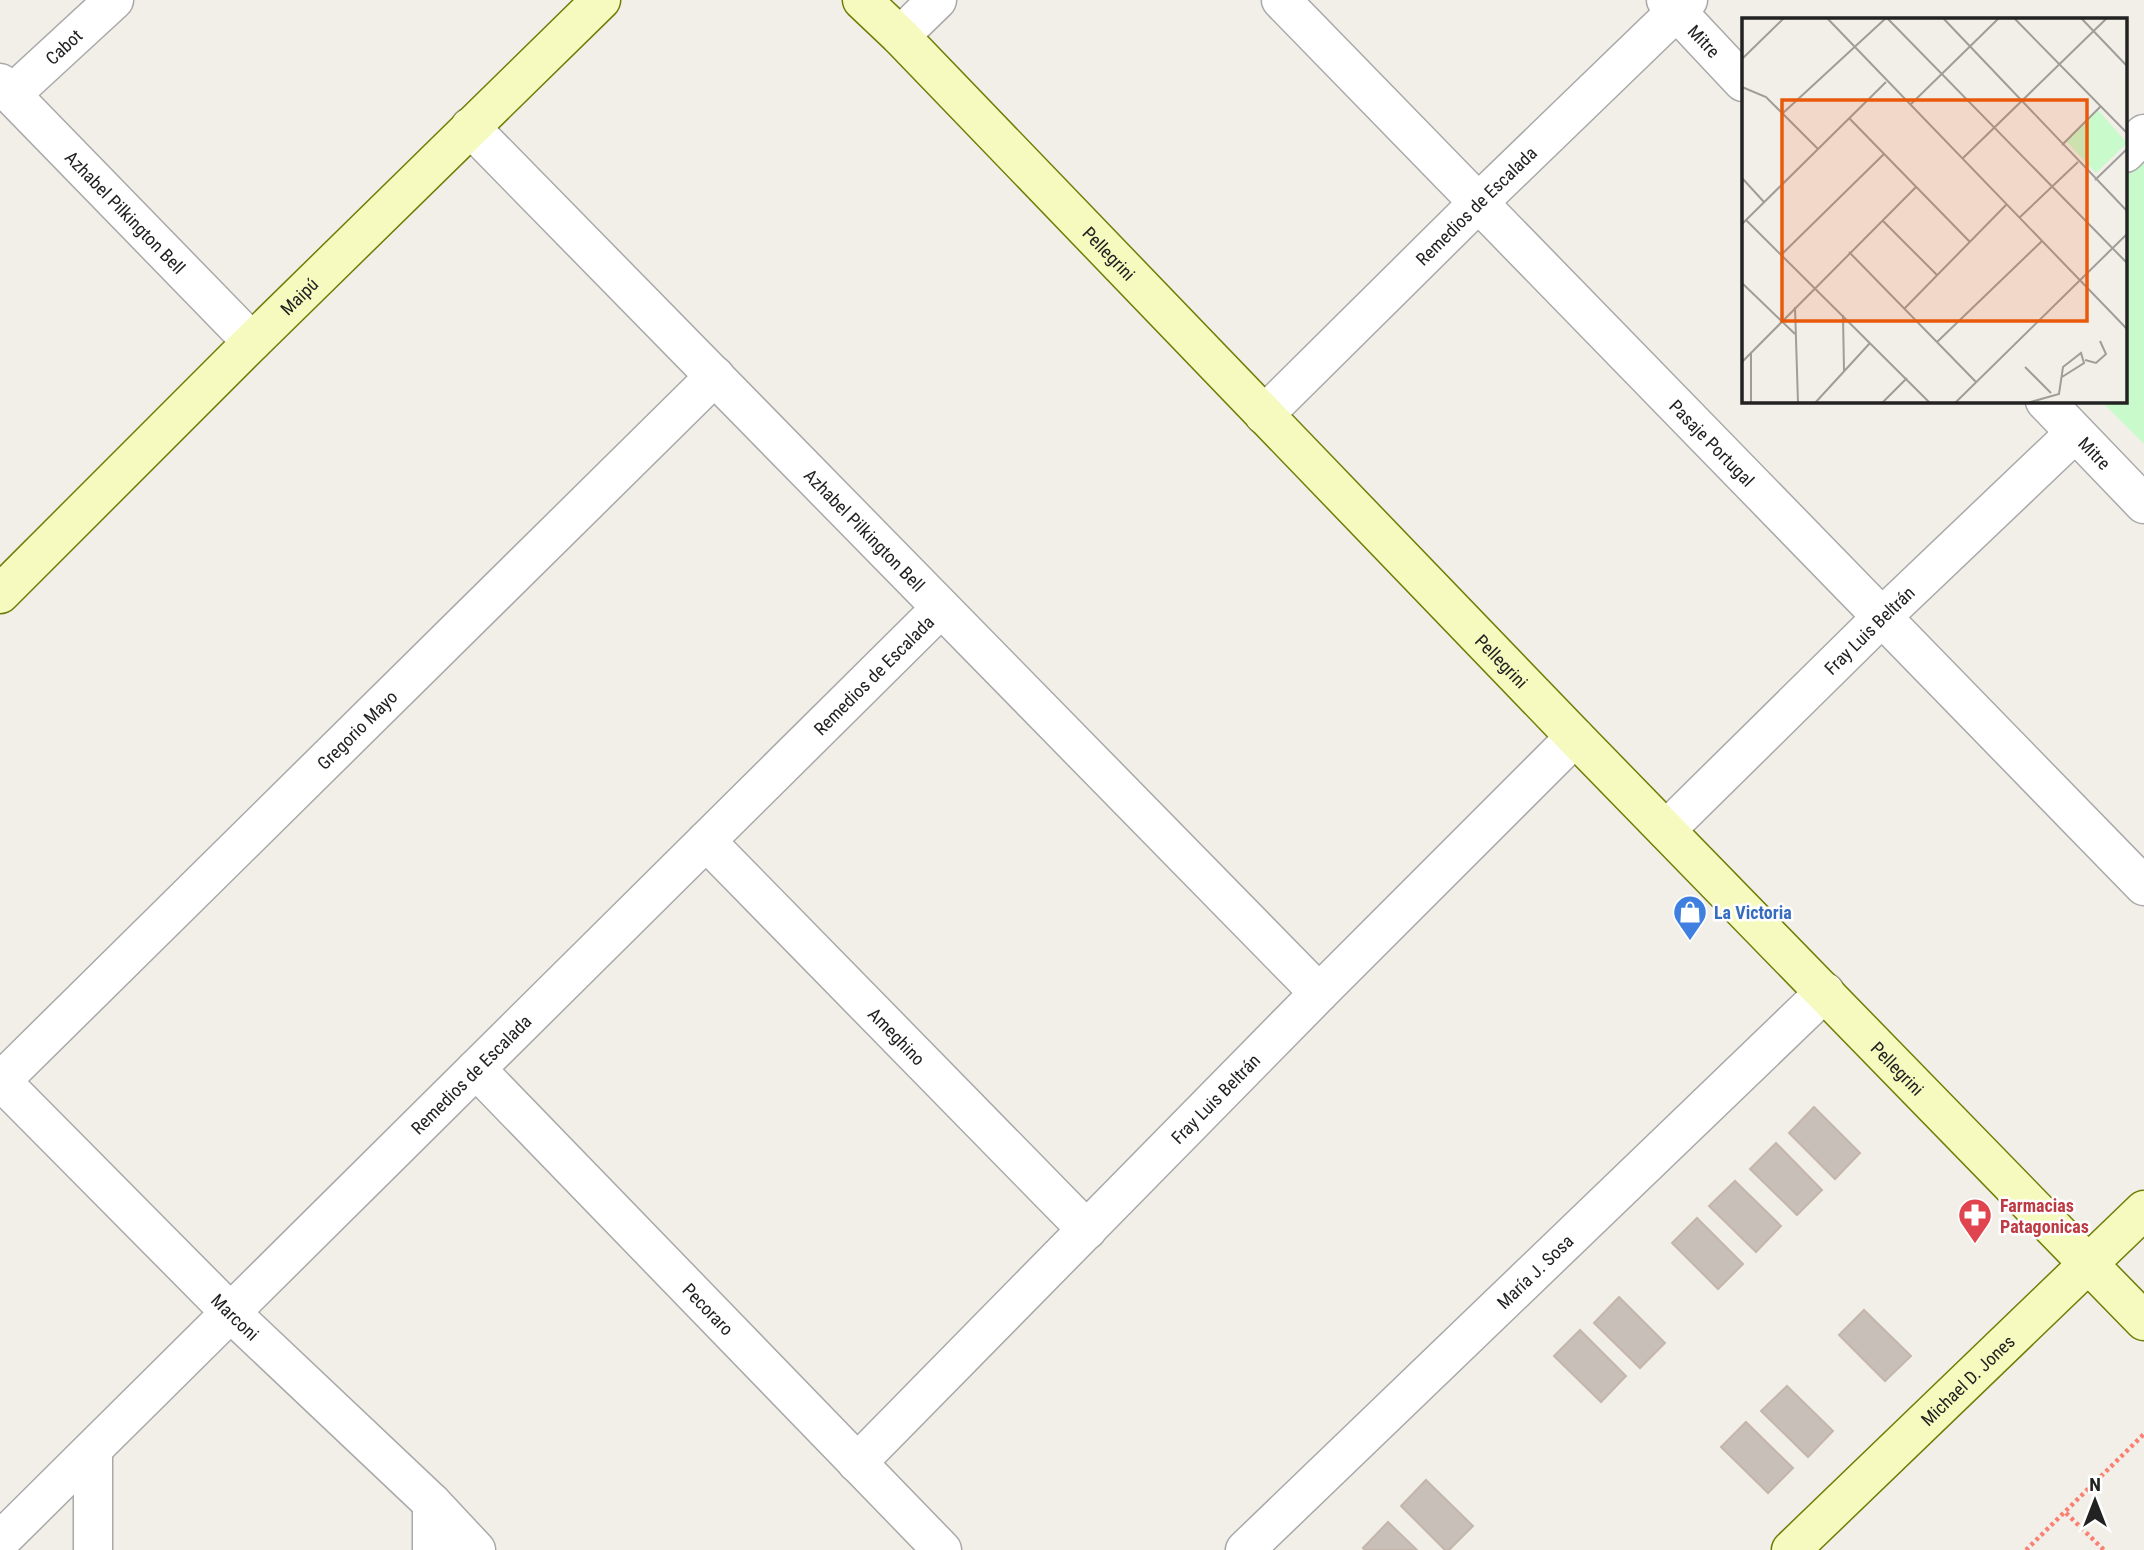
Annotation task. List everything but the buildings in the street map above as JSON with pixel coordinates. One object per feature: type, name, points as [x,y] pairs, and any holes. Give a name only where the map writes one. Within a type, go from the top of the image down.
[{"type":"street","name":"Cabot","points":[[6,89],[114,0]]},
{"type":"street","name":"Maipú","points":[[0,594],[601,0]]},
{"type":"street","name":"Pellegrini","points":[[862,0],[900,36],[1575,737],[2144,1321]]},
{"type":"street","points":[[900,36],[937,0]]},
{"type":"street","name":"Pasaje Portugal","points":[[1281,0],[2144,886]]},
{"type":"street","name":"Remedios de Escalada","points":[[1264,415],[1677,4]]},
{"type":"street","name":"Mitre","points":[[1677,4],[1742,81]]},
{"type":"street","name":"Azhabel Pilkington Bell","points":[[6,89],[252,342]]},
{"type":"street","name":"Azhabel Pilkington Bell","points":[[470,127],[1319,993]]},
{"type":"street","points":[[2126,152],[2144,135]]},
{"type":"street","name":"Gregorio Mayo","points":[[0,1081],[715,376]]},
{"type":"street","name":"Mitre","points":[[2046,402],[2144,504]]},
{"type":"street","name":"Fray Luis Beltrán","points":[[1666,830],[1883,616],[2075,433]]},
{"type":"street","name":"Remedios de Escalada","points":[[0,1541],[941,608]]},
{"type":"street","name":"Fray Luis Beltrán","points":[[857,1463],[1575,737]]},
{"type":"street","name":"Ameghino","points":[[706,841],[1087,1230]]},
{"type":"street","name":"María J. Sosa","points":[[1245,1550],[1825,992]]},
{"type":"street","name":"Pecoraro","points":[[476,1069],[942,1550]]},
{"type":"street","name":"Marconi","points":[[0,1081],[230,1312],[432,1503],[477,1550]]},
{"type":"street","name":"Michael D. Jones","points":[[1791,1550],[2144,1210]]},
{"type":"street","points":[[93,1451],[93,1550]]},
{"type":"street","points":[[432,1503],[432,1550]]},
{"type":"path","points":[[2026,1550],[2144,1434]]},
{"type":"path","points":[[2066,1513],[2104,1550]]},
{"type":"green space","points":[[2144,141],[2144,444],[2102,402],[2126,402],[2126,159]]},
{"type":"place","name":"La Victoria","points":[[1690,942]]},
{"type":"place","name":"Farmacias Patagonicas","points":[[1975,1245]]}]
